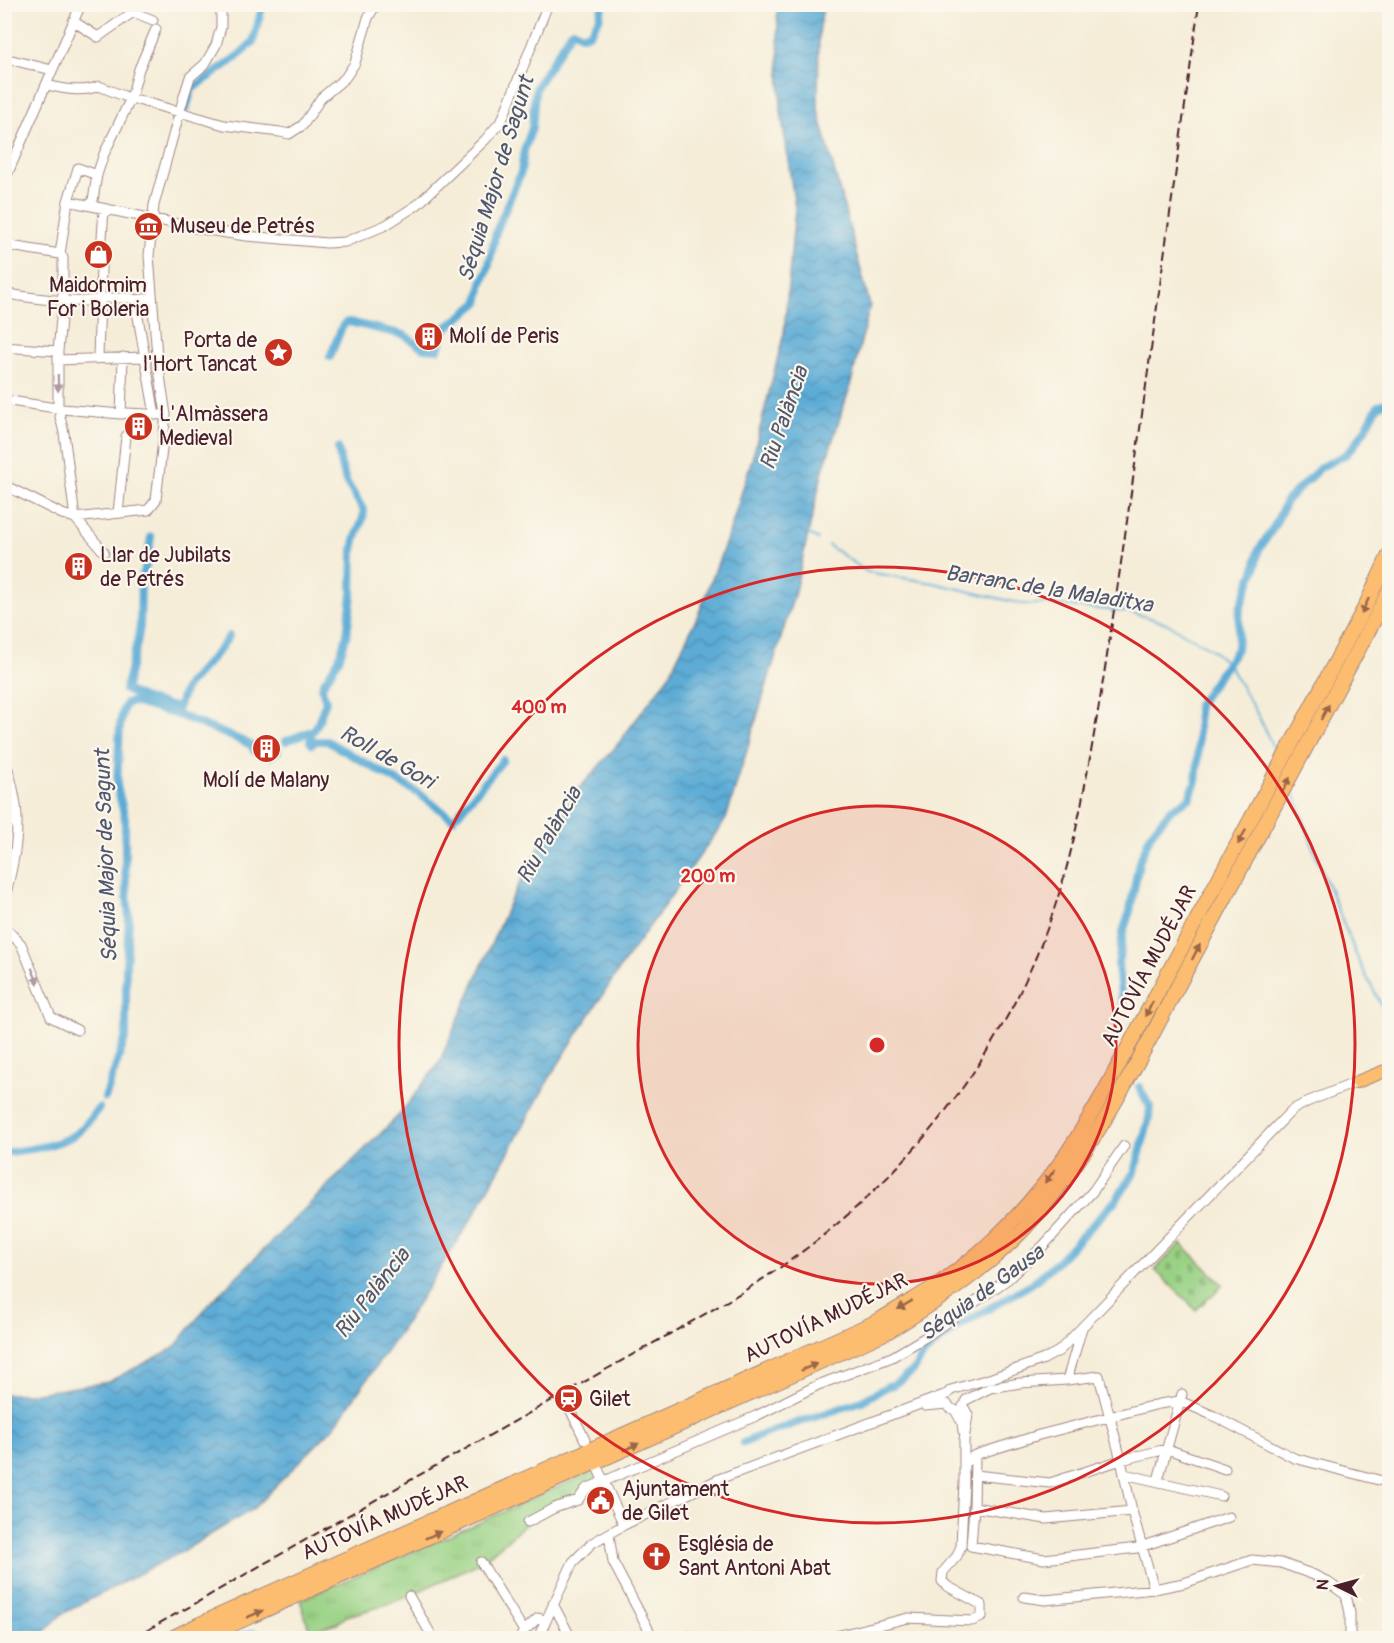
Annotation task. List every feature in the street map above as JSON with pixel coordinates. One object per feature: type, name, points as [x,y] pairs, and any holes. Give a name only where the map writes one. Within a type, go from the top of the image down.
[{"type":"highway","name":"AUTOVÍA MUDÉJAR","points":[[172,1638],[878,1321],[928,1291],[971,1259],[1012,1221],[1046,1183],[1074,1143],[1103,1094],[1270,786],[1365,607],[1389,553]]},
{"type":"highway","name":"AUTOVÍA MUDÉJAR","points":[[202,1638],[886,1332],[936,1302],[983,1267],[1023,1230],[1054,1194],[1087,1149],[1116,1100],[1298,764],[1389,588]]},
{"type":"main road","points":[[1357,1082],[1389,1069]]},
{"type":"street","points":[[4,182],[81,4]]},
{"type":"street","points":[[4,485],[62,514],[75,518],[148,510],[156,500],[166,415],[156,356],[149,256],[152,219],[190,77],[205,64],[216,45],[221,27],[221,4]]},
{"type":"street","points":[[47,85],[62,89],[93,89],[99,86],[131,98],[224,125],[289,134],[303,125],[321,98],[345,78],[355,63],[368,18],[376,4]]},
{"type":"street","points":[[68,201],[246,236],[327,243],[345,242],[386,225],[417,205],[485,140],[502,120],[548,4]]},
{"type":"street","points":[[73,21],[98,37],[133,12],[154,25],[131,98],[104,154],[97,175],[92,206]]},
{"type":"street","points":[[4,58],[52,70]]},
{"type":"street","points":[[97,175],[78,168],[68,201],[60,254],[63,258],[63,300],[58,355],[58,408],[75,518],[104,552]]},
{"type":"street","points":[[98,357],[104,208]]},
{"type":"street","points":[[4,244],[60,254]]},
{"type":"street","points":[[4,293],[27,298],[87,301],[101,298],[135,300],[152,298]]},
{"type":"street","points":[[135,300],[155,415]]},
{"type":"street","points":[[4,347],[58,355],[145,357]]},
{"type":"street","points":[[121,414],[123,357]]},
{"type":"street","points":[[4,400],[121,414],[166,415]]},
{"type":"street","points":[[118,513],[126,436]]},
{"type":"street","points":[[4,757],[15,795],[17,822],[13,868],[4,901]]},
{"type":"street","points":[[4,822],[17,822]]},
{"type":"street","points":[[4,927],[21,944],[51,1017],[77,1030]]},
{"type":"street","points":[[834,1638],[908,1618],[972,1621],[981,1617],[982,1605],[942,1581],[943,1572],[957,1556],[961,1545],[964,1440],[957,1402],[963,1392],[957,1389],[1044,1359],[1059,1351],[1292,1110],[1357,1082]]},
{"type":"street","points":[[528,1522],[554,1508],[578,1500],[586,1489],[756,1416],[818,1385],[892,1357],[924,1338],[1008,1279],[1044,1245],[1093,1191],[1124,1146]]},
{"type":"street","points":[[1067,1380],[1082,1327]]},
{"type":"street","points":[[538,1638],[573,1562],[592,1543],[719,1479],[912,1407],[957,1402],[990,1388],[1020,1383],[1100,1376],[1132,1511],[1154,1589]]},
{"type":"street","points":[[957,1402],[992,1378]]},
{"type":"street","points":[[1158,1480],[1181,1398]]},
{"type":"street","points":[[964,1463],[975,1455],[1039,1435],[1181,1398],[1294,1458],[1389,1483]]},
{"type":"street","points":[[571,1411],[585,1440]]},
{"type":"street","points":[[975,1475],[1050,1484],[1121,1460],[1167,1449],[1225,1469]]},
{"type":"street","points":[[975,1455],[971,1546],[1044,1558],[1142,1547],[1229,1517]]},
{"type":"street","points":[[598,1469],[624,1525]]},
{"type":"street","points":[[1124,1474],[1221,1496]]},
{"type":"street","points":[[974,1507],[1046,1520],[1132,1511]]},
{"type":"street","points":[[609,1533],[613,1562],[653,1638]]},
{"type":"street","points":[[1024,1597],[1045,1600],[1154,1589],[1184,1583],[1252,1560],[1281,1563],[1314,1575],[1346,1595],[1350,1613],[1350,1638]]},
{"type":"street","points":[[481,1562],[522,1635],[538,1618],[546,1621]]},
{"type":"street","points":[[409,1596],[433,1638]]},
{"type":"street","points":[[553,1604],[571,1638]]},
{"type":"green space","points":[[1181,1243],[1223,1285],[1196,1310],[1155,1270]]},
{"type":"green space","points":[[598,1469],[604,1481],[578,1500],[528,1522],[481,1562],[409,1596],[347,1616],[337,1623],[310,1631],[300,1600]]},
{"type":"water","name":"Riu Palància","points":[[777,5],[823,5],[819,34],[818,109],[870,305],[850,387],[823,470],[794,595],[726,819],[622,965],[553,1072],[474,1215],[395,1339],[334,1427],[253,1509],[183,1551],[62,1614],[38,1638],[5,1638],[5,1394],[30,1394],[108,1382],[174,1348],[209,1304],[400,1114],[439,1063],[511,899],[539,847],[577,791],[614,749],[668,677],[698,615],[730,531],[754,452],[784,333],[795,208],[781,111]]},
{"type":"waterway","points":[[186,109],[192,89],[236,58],[253,42],[263,4]]},
{"type":"waterway","name":"Séquia Major de Sagunt","points":[[330,357],[342,327],[349,322],[404,335],[423,348],[438,349],[442,331],[478,303],[496,232],[521,172],[524,151],[532,128],[537,86],[571,32],[573,30],[581,35],[589,34],[599,19],[603,4]]},
{"type":"waterway","name":"Séquia de Gausa","points":[[1122,1002],[1118,965],[1139,862],[1151,834],[1171,809],[1189,799],[1196,781],[1198,705],[1237,649],[1240,608],[1255,569],[1258,551],[1275,525],[1286,501],[1321,467],[1345,455],[1366,428],[1378,406],[1390,401]]},
{"type":"waterway","name":"Séquia Major de Sagunt","points":[[286,741],[314,730],[318,723],[326,701],[322,689],[323,684],[339,659],[347,634],[352,595],[353,550],[364,511],[346,481],[338,448]]},
{"type":"waterway","name":"Barranc de la Maladitxa","points":[[807,533],[818,539]]},
{"type":"waterway","points":[[151,537],[147,563],[141,579],[140,626],[125,690],[147,700],[178,708],[187,685],[229,636]]},
{"type":"waterway","name":"Barranc de la Maladitxa","points":[[828,545],[867,572],[934,583],[1022,604],[1048,604],[1130,612],[1166,623],[1211,649],[1228,664],[1259,717],[1278,758]]},
{"type":"waterway","name":"Séquia Major de Sagunt","points":[[105,1098],[126,1036],[129,918],[125,868],[125,818],[117,786],[120,726],[126,703],[133,702],[181,716],[245,742],[252,746],[254,751],[270,756],[278,751]]},
{"type":"waterway","name":"Roll de Gori","points":[[310,731],[312,744],[316,741],[327,741],[418,793],[453,819]]},
{"type":"waterway","name":"Roll de Gori","points":[[458,814],[503,760]]},
{"type":"waterway","name":"Barranc de la Maladitxa","points":[[1292,787],[1315,853],[1360,964],[1390,1022]]},
{"type":"waterway","name":"Séquia de Gausa","points":[[743,1443],[862,1401],[893,1385],[913,1371],[924,1354],[959,1326],[1031,1284],[1056,1263],[1115,1201],[1135,1172],[1150,1107],[1139,1087]]},
{"type":"waterway","name":"Séquia Major de Sagunt","points":[[4,1153],[42,1147],[69,1138],[83,1128],[99,1108]]},
{"type":"waterway","name":"Séquia de Gausa","points":[[244,1635],[255,1633]]},
{"type":"railway","points":[[136,1638],[357,1510],[705,1314],[776,1270],[841,1221],[880,1185],[950,1105],[981,1061],[1008,1015],[1051,918],[1067,867],[1079,815],[1116,595],[1199,4]]},
{"type":"place","name":"Museu de Petrés","points":[[149,226]]},
{"type":"place","name":"Maidormim For i Boleria","points":[[98,254]]},
{"type":"place","name":"Molí de Peris","points":[[428,336]]},
{"type":"place","name":"Porta de l'Hort Tancat","points":[[278,352]]},
{"type":"place","name":"L'Almàssera Medieval","points":[[138,426]]},
{"type":"place","name":"Llar de Jubilats de Petrés","points":[[79,567]]},
{"type":"place","name":"Molí de Malany","points":[[266,749]]},
{"type":"place","name":"Gilet","points":[[568,1399]]},
{"type":"place","name":"Ajuntament de Gilet","points":[[601,1501]]},
{"type":"place","name":"Església de Sant Antoni Abat","points":[[657,1556]]}]
